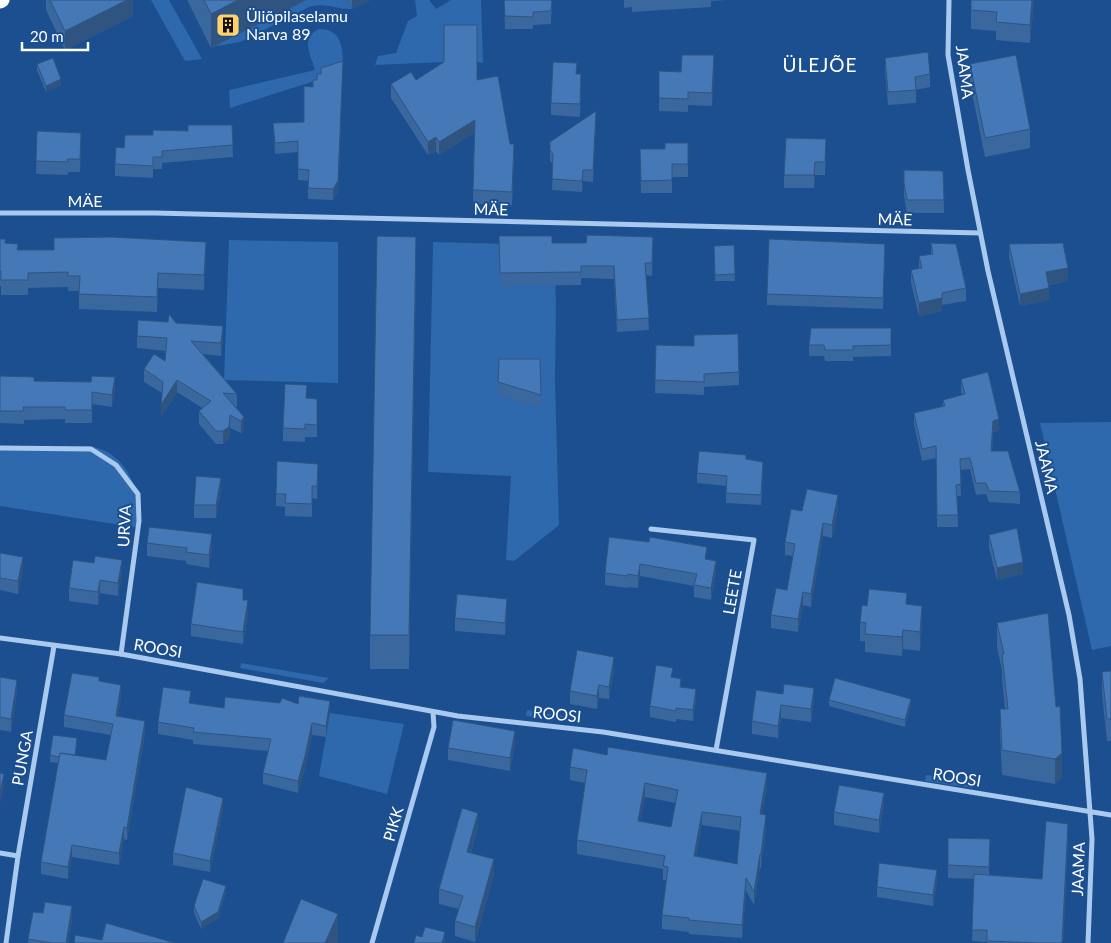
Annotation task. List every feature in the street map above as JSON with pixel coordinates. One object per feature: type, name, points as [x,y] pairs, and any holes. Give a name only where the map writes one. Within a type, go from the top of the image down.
[{"type":"street","name":"JAAMA","points":[[949,0],[948,55],[980,233],[1069,615],[1080,679],[1092,839],[1088,943]]},
{"type":"street","name":"MÄE","points":[[0,213],[155,213],[980,233]]},
{"type":"street","name":"URVA","points":[[0,448],[91,449],[116,465],[138,494],[139,521],[121,654]]},
{"type":"street","name":"LEETE","points":[[651,529],[754,540],[716,750]]},
{"type":"street","name":"ROOSI","points":[[0,638],[121,654],[458,716],[603,732],[1111,815]]},
{"type":"street","name":"PUNGA","points":[[6,943],[18,856],[54,646]]},
{"type":"street","name":"PIKK","points":[[372,943],[434,727],[433,712]]},
{"type":"street","points":[[0,853],[18,856]]},
{"type":"shaded area","points":[[151,0],[169,0],[202,59],[185,61]]},
{"type":"shaded area","points":[[306,0],[347,0],[352,9],[321,5],[309,7],[240,42],[212,47]]},
{"type":"shaded area","points":[[415,0],[429,0],[436,9],[451,0],[481,0],[483,63],[477,62],[476,38],[444,62],[375,65],[378,56],[396,53],[408,21],[417,16]]},
{"type":"shaded area","points":[[318,29],[333,32],[337,37],[342,49],[343,72],[230,108],[229,90],[315,70],[309,53],[308,43],[309,38]]},
{"type":"shaded area","points":[[229,240],[338,242],[338,383],[224,380]]},
{"type":"shaded area","points":[[433,242],[554,245],[559,525],[514,561],[506,560],[511,476],[428,472]]},
{"type":"shaded area","points":[[1111,422],[1111,646],[1092,650],[1040,423]]},
{"type":"shaded area","points":[[90,446],[109,453],[119,461],[131,478],[140,508],[140,528],[0,506],[0,447]]},
{"type":"shaded area","points":[[241,663],[329,678],[323,683],[240,668]]},
{"type":"shaded area","points":[[527,710],[582,719],[575,723],[526,716]]},
{"type":"shaded area","points":[[330,713],[404,724],[387,794],[319,776]]},
{"type":"shaded area","points":[[926,775],[974,782],[973,788],[925,781]]},
{"type":"building","points":[[50,0],[127,0],[65,31]]},
{"type":"building","points":[[204,0],[238,0],[211,14]]},
{"type":"building","points":[[504,0],[552,0],[551,11],[533,12],[533,17],[505,16]]},
{"type":"building","points":[[971,0],[1032,0],[1030,25],[996,22],[997,12],[971,10]]},
{"type":"building","points":[[444,25],[477,25],[477,80],[498,76],[510,144],[514,144],[512,192],[473,190],[475,120],[439,142],[436,137],[428,142],[391,84],[411,72],[416,80],[444,62]]},
{"type":"building","points":[[928,52],[930,74],[915,77],[916,90],[888,92],[885,58]]},
{"type":"building","points":[[682,55],[714,55],[712,93],[688,92],[688,99],[659,98],[659,71],[681,72]]},
{"type":"building","points":[[1016,55],[1030,129],[985,138],[970,64]]},
{"type":"building","points":[[53,58],[61,79],[46,86],[37,64]]},
{"type":"building","points":[[343,61],[338,181],[333,189],[308,188],[309,170],[298,169],[298,141],[275,143],[273,123],[304,122],[304,86],[313,87],[313,80],[317,80],[317,74],[321,74],[321,68]]},
{"type":"building","points":[[553,62],[577,63],[576,74],[581,74],[580,104],[551,103]]},
{"type":"building","points":[[596,111],[593,170],[583,170],[582,181],[552,179],[553,154],[550,150],[550,142]]},
{"type":"building","points":[[188,125],[232,125],[233,145],[162,151],[162,157],[153,157],[153,166],[115,164],[116,147],[124,148],[125,135],[153,135],[153,130],[188,131]]},
{"type":"building","points":[[37,131],[81,133],[80,159],[67,159],[68,162],[36,161]]},
{"type":"building","points":[[786,138],[826,139],[825,162],[815,162],[814,175],[784,175]]},
{"type":"building","points":[[665,143],[688,143],[688,164],[672,164],[672,180],[641,181],[640,149],[665,149]]},
{"type":"building","points":[[904,170],[943,171],[944,200],[907,200]]},
{"type":"building","points":[[587,235],[653,237],[652,263],[645,263],[649,318],[617,320],[614,266],[581,266],[581,272],[500,273],[499,236],[552,236],[552,243],[586,243]]},
{"type":"building","points":[[377,236],[416,237],[409,635],[370,635]]},
{"type":"building","points":[[111,237],[206,242],[204,275],[158,273],[157,297],[79,294],[80,276],[68,276],[68,272],[28,273],[28,280],[1,280],[0,239],[5,239],[5,243],[18,244],[17,250],[54,250],[54,238]]},
{"type":"building","points":[[769,239],[885,244],[883,298],[767,294]]},
{"type":"building","points":[[931,243],[956,244],[966,288],[942,293],[942,298],[919,303],[911,270],[922,268],[919,256],[933,254]]},
{"type":"building","points":[[1063,243],[1068,268],[1046,272],[1049,288],[1020,294],[1009,244]]},
{"type":"building","points":[[734,245],[735,274],[715,275],[714,246]]},
{"type":"building","points":[[169,314],[176,323],[223,326],[221,343],[191,341],[237,394],[223,393],[244,417],[241,421],[230,415],[229,427],[223,431],[216,431],[199,411],[211,401],[177,380],[161,405],[163,382],[144,369],[154,354],[165,361],[167,338],[137,336],[138,320],[168,322]]},
{"type":"building","points":[[811,328],[891,328],[891,345],[853,346],[853,350],[825,350],[824,345],[809,345]]},
{"type":"building","points":[[738,334],[739,372],[704,374],[704,382],[655,380],[656,345],[694,346],[694,335]]},
{"type":"building","points":[[499,359],[540,359],[541,395],[498,382]]},
{"type":"building","points":[[988,372],[999,419],[993,421],[991,451],[1008,451],[1020,492],[989,491],[986,483],[976,483],[970,458],[960,459],[961,484],[956,485],[958,515],[937,515],[936,446],[922,449],[914,413],[945,406],[943,400],[965,394],[961,379]]},
{"type":"building","points":[[0,376],[34,377],[34,381],[91,382],[92,376],[115,377],[112,395],[92,392],[92,410],[65,410],[65,407],[23,407],[24,411],[0,411]]},
{"type":"building","points":[[285,384],[307,385],[306,398],[317,399],[317,425],[305,424],[305,429],[283,428]]},
{"type":"building","points":[[699,451],[746,455],[746,459],[763,462],[761,495],[726,493],[727,476],[697,473]]},
{"type":"building","points":[[277,461],[318,464],[317,486],[312,486],[312,504],[285,503],[286,494],[276,494]]},
{"type":"building","points":[[196,476],[221,478],[216,505],[194,505]]},
{"type":"building","points":[[807,489],[838,495],[832,525],[823,523],[811,594],[803,592],[798,619],[771,615],[776,588],[787,590],[795,544],[785,542],[791,509],[802,511]]},
{"type":"building","points":[[149,527],[212,534],[209,555],[186,552],[187,548],[147,543]]},
{"type":"building","points":[[1017,528],[1023,562],[997,568],[989,535]]},
{"type":"building","points":[[609,537],[649,542],[650,537],[707,547],[705,559],[716,561],[711,588],[694,585],[697,574],[640,564],[638,576],[605,573]]},
{"type":"building","points":[[0,553],[23,557],[18,581],[0,578]]},
{"type":"building","points":[[95,556],[122,560],[118,583],[100,580],[98,592],[69,588],[73,560],[94,563]]},
{"type":"building","points":[[197,582],[243,589],[243,600],[248,600],[243,632],[191,624]]},
{"type":"building","points":[[869,589],[907,593],[906,604],[922,606],[920,632],[903,630],[902,637],[865,634],[866,623],[860,622],[862,605],[867,606]]},
{"type":"building","points":[[457,594],[507,599],[505,623],[455,618]]},
{"type":"building","points":[[1048,613],[1056,707],[1060,706],[1062,753],[1055,759],[1002,750],[1000,709],[1008,709],[1002,654],[1004,654],[997,623]]},
{"type":"building","points":[[577,650],[614,657],[609,687],[599,685],[597,696],[570,691]]},
{"type":"building","points":[[656,665],[673,668],[671,677],[681,679],[680,687],[696,689],[693,710],[676,708],[676,711],[650,706]]},
{"type":"building","points":[[1111,671],[1111,719],[1107,719],[1102,672]]},
{"type":"building","points":[[72,673],[99,677],[99,681],[121,685],[116,716],[145,721],[127,828],[124,827],[119,853],[72,845],[68,867],[41,862],[60,753],[106,760],[113,724],[64,715]]},
{"type":"building","points":[[0,677],[17,680],[11,719],[0,717]]},
{"type":"building","points":[[835,678],[911,699],[905,720],[829,700]]},
{"type":"building","points":[[784,684],[814,688],[811,709],[781,705],[778,726],[752,721],[756,690],[783,694]]},
{"type":"building","points":[[163,687],[191,691],[189,703],[224,708],[225,697],[280,703],[282,698],[298,704],[299,696],[330,701],[326,726],[312,723],[298,781],[263,773],[271,739],[193,732],[194,728],[158,722]]},
{"type":"building","points":[[453,720],[515,731],[510,758],[448,748]]},
{"type":"building","points":[[53,735],[77,738],[75,755],[60,753],[59,757],[50,755]]},
{"type":"building","points":[[608,747],[767,773],[760,814],[766,815],[761,854],[754,892],[746,878],[742,925],[689,920],[689,918],[662,915],[668,867],[663,866],[665,856],[577,840],[587,770],[570,767],[573,748],[607,755]],"holes":[[[645,783],[678,790],[671,827],[638,821]],[[702,812],[741,817],[738,864],[694,856]]]},
{"type":"building","points":[[0,773],[4,774],[0,792]]},
{"type":"building","points":[[839,785],[884,793],[879,820],[834,812]]},
{"type":"building","points":[[186,787],[223,798],[210,861],[173,853]]},
{"type":"building","points":[[462,808],[478,813],[467,852],[494,859],[475,927],[455,921],[463,896],[439,889]]},
{"type":"building","points":[[1046,821],[1068,824],[1062,943],[987,941],[987,930],[972,930],[974,874],[1042,879]]},
{"type":"building","points":[[948,838],[990,839],[989,867],[948,865]]},
{"type":"building","points":[[879,863],[937,870],[933,895],[877,887]]},
{"type":"building","points":[[203,879],[226,886],[218,912],[201,922],[194,906]]},
{"type":"building","points":[[301,899],[338,914],[325,943],[283,943]]},
{"type":"building","points":[[45,902],[72,906],[66,943],[51,943],[28,939],[33,912],[43,913]]},
{"type":"building","points":[[106,923],[175,943],[74,943],[75,935],[102,940]]},
{"type":"building","points":[[425,927],[445,932],[442,943],[414,943],[416,935],[422,937]]},
{"type":"place","name":"Üliõpilaselamu Narva 89","points":[[228,25]]},
{"type":"district","name":"ÜLEJÕE","points":[[820,65]]}]
